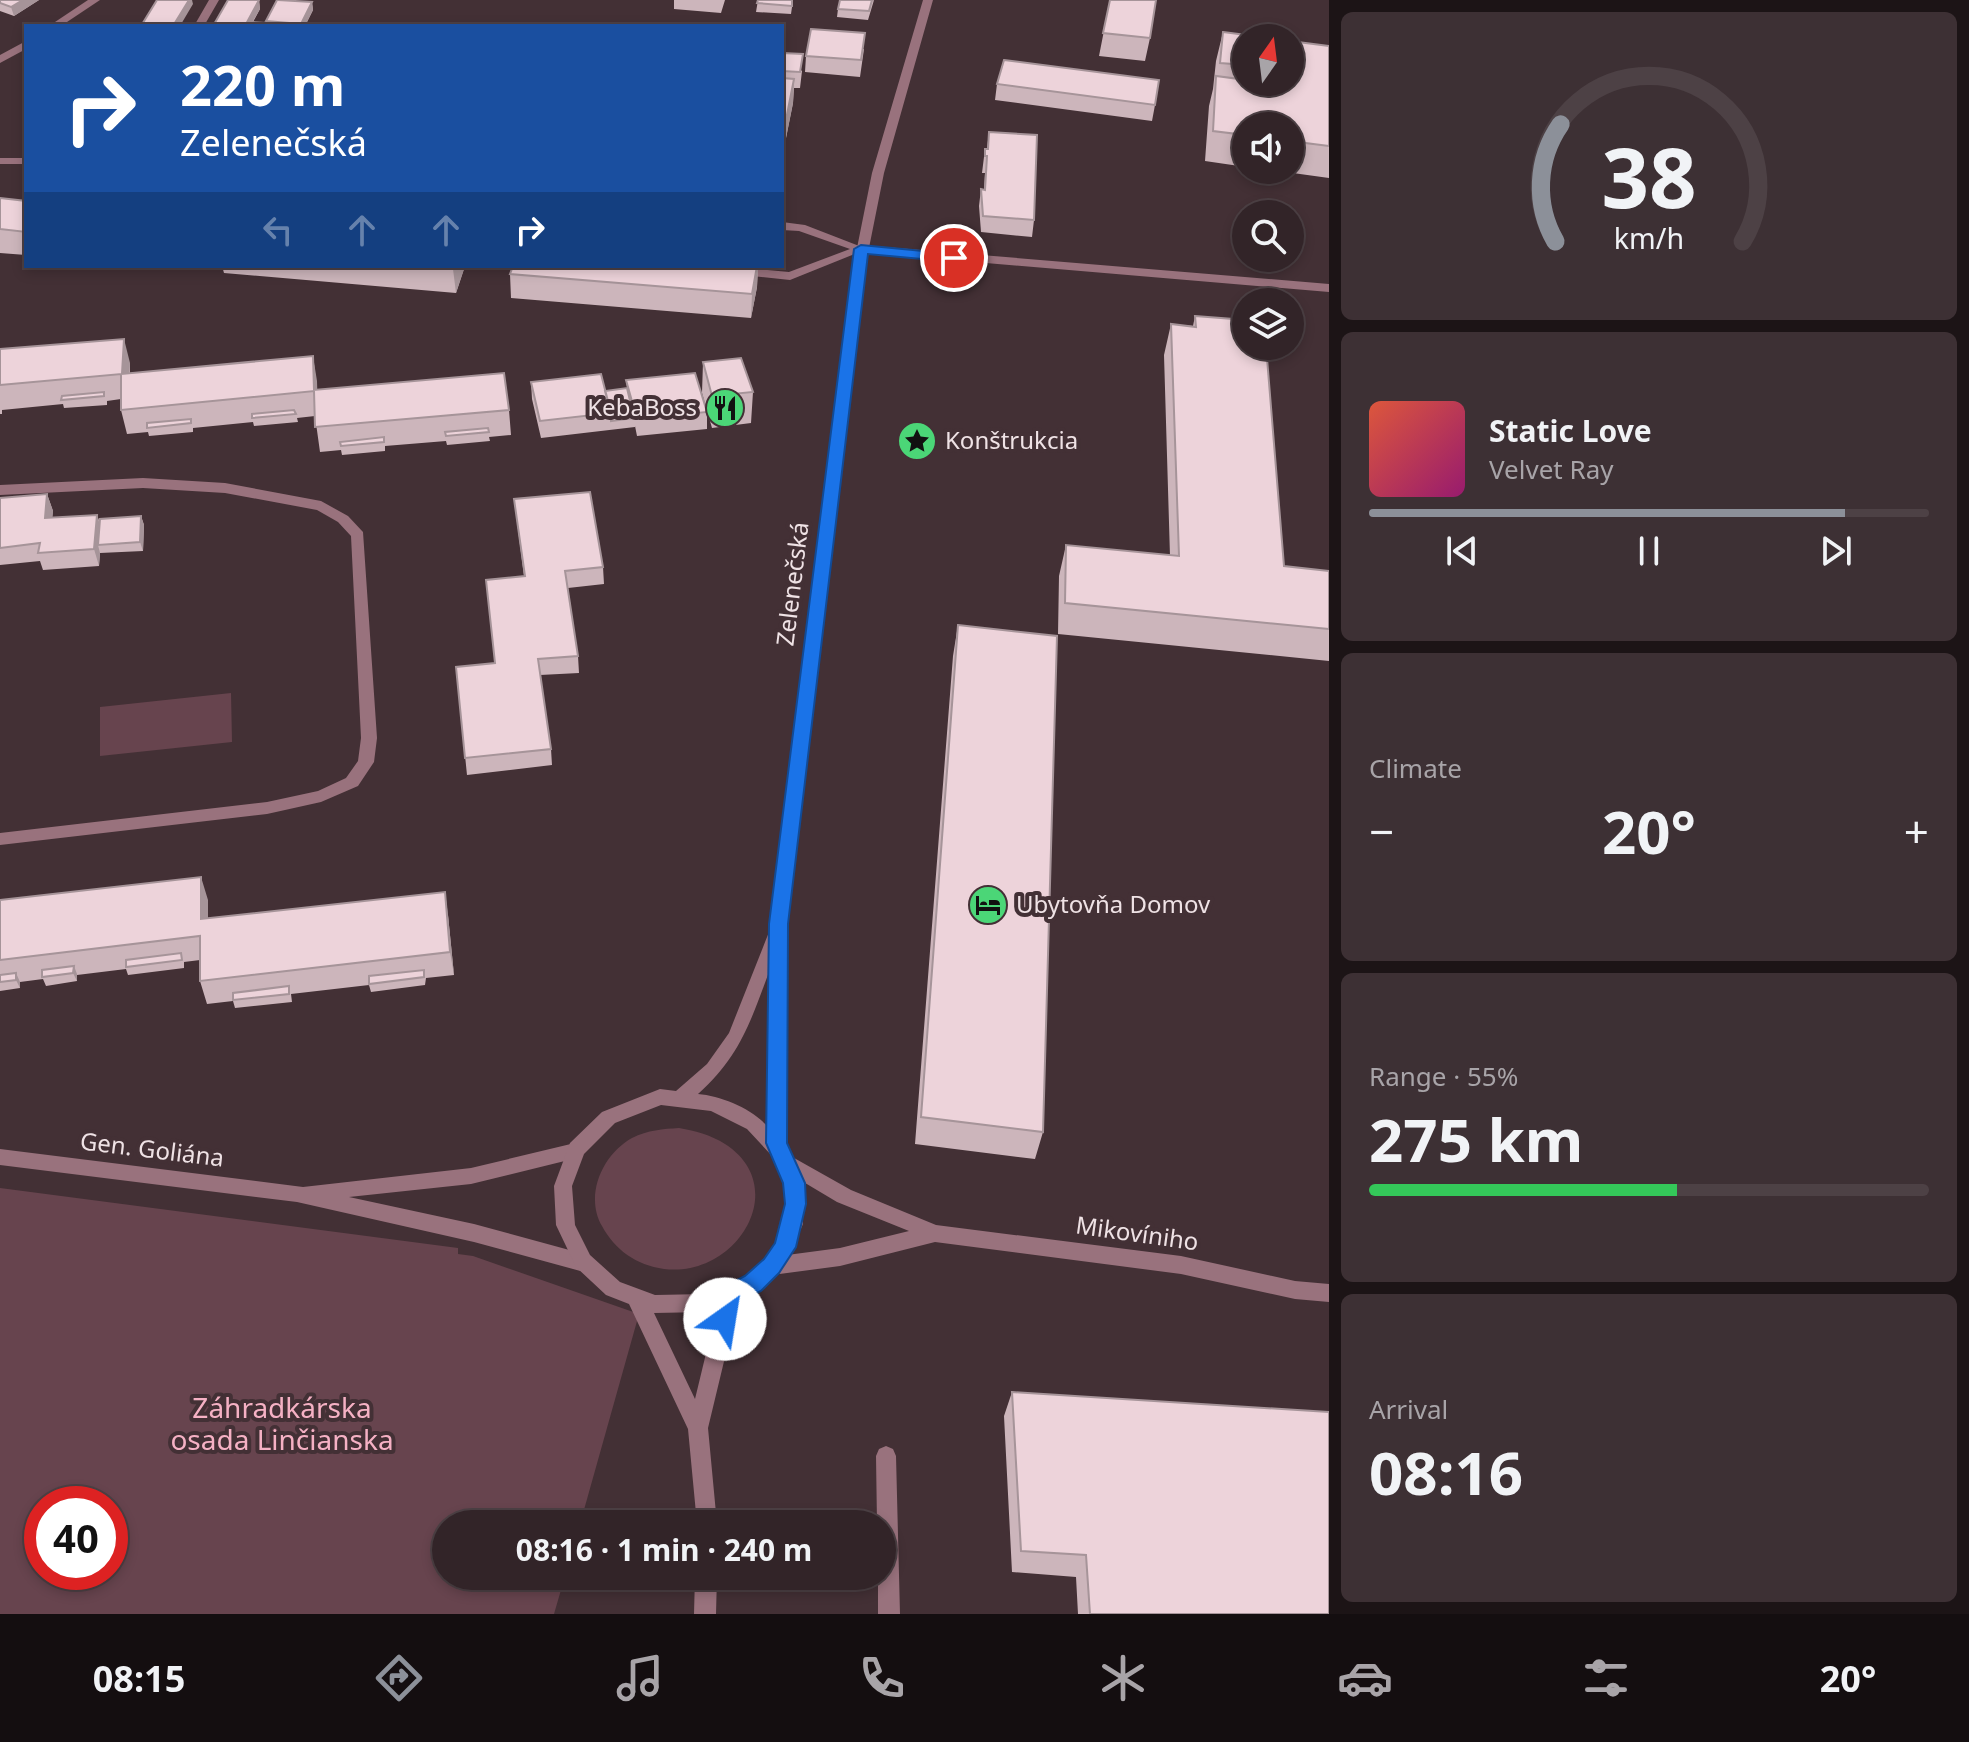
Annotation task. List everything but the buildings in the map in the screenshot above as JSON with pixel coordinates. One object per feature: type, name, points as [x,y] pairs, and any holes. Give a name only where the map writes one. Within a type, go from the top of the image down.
[{"type":"street","points":[[57,24],[95,0]]},
{"type":"street","points":[[200,24],[214,0]]},
{"type":"street","name":"Zelenečská","points":[[776,1143],[778,924],[861,249],[897,102],[928,0]]},
{"type":"street","points":[[0,60],[24,45]]},
{"type":"street","points":[[0,161],[24,161]]},
{"type":"street","points":[[784,226],[801,228],[861,249],[1329,288]]},
{"type":"street","points":[[717,270],[790,276],[861,249]]},
{"type":"street","points":[[0,490],[143,483],[225,488],[321,506],[343,519],[358,535],[369,738],[366,762],[352,782],[321,796],[267,808],[0,839]]},
{"type":"street","name":"Zelenečská","points":[[682,1097],[713,1069],[736,1036],[778,924]]},
{"type":"street","points":[[660,1097],[709,1100],[735,1110],[758,1124],[776,1143],[794,1183],[796,1204],[793,1226],[785,1247],[772,1266],[753,1283],[730,1296],[684,1306],[660,1305],[637,1299],[617,1291],[584,1263],[572,1246],[561,1207],[562,1188],[575,1151],[587,1135],[620,1110],[660,1097]]},
{"type":"street","name":"Gen. Goliána","points":[[297,1194],[471,1176],[575,1151]]},
{"type":"street","name":"Gen. Goliána","points":[[0,1157],[297,1194],[474,1233],[584,1263]]},
{"type":"street","name":"Mikovíniho","points":[[787,1162],[844,1196],[935,1233],[1181,1265],[1295,1290],[1329,1293]]},
{"type":"street","name":"Mikovíniho","points":[[772,1266],[840,1257],[935,1233]]},
{"type":"street","points":[[698,1428],[730,1296]]},
{"type":"street","points":[[637,1299],[671,1364],[698,1428],[706,1510]]},
{"type":"street","points":[[886,1456],[889,1614]]},
{"type":"street","points":[[705,1614],[706,1590]]},
{"type":"green space","points":[[231,693],[232,742],[100,756],[100,707]]},
{"type":"green space","points":[[679,1128],[720,1141],[745,1162],[754,1183],[754,1205],[747,1226],[733,1245],[714,1259],[690,1268],[664,1269],[636,1260],[613,1242],[597,1214],[596,1189],[605,1165],[622,1145],[644,1133]]},
{"type":"green space","name":"Záhradkárska osada Linčianska","points":[[0,1188],[458,1248],[458,1254],[473,1256],[639,1314],[584,1510],[432,1510],[432,1590],[561,1590],[554,1614],[0,1614]]},
{"type":"place","name":"KebaBoss","points":[[725,408]]},
{"type":"place","name":"Konštrukcia","points":[[917,441]]},
{"type":"place","name":"Ubytovňa Domov","points":[[988,905]]},
{"type":"route","points":[[725,1319],[730,1296],[753,1283],[772,1266],[785,1247],[793,1226],[796,1204],[794,1183],[776,1143],[778,924],[861,249],[954,258]]}]
